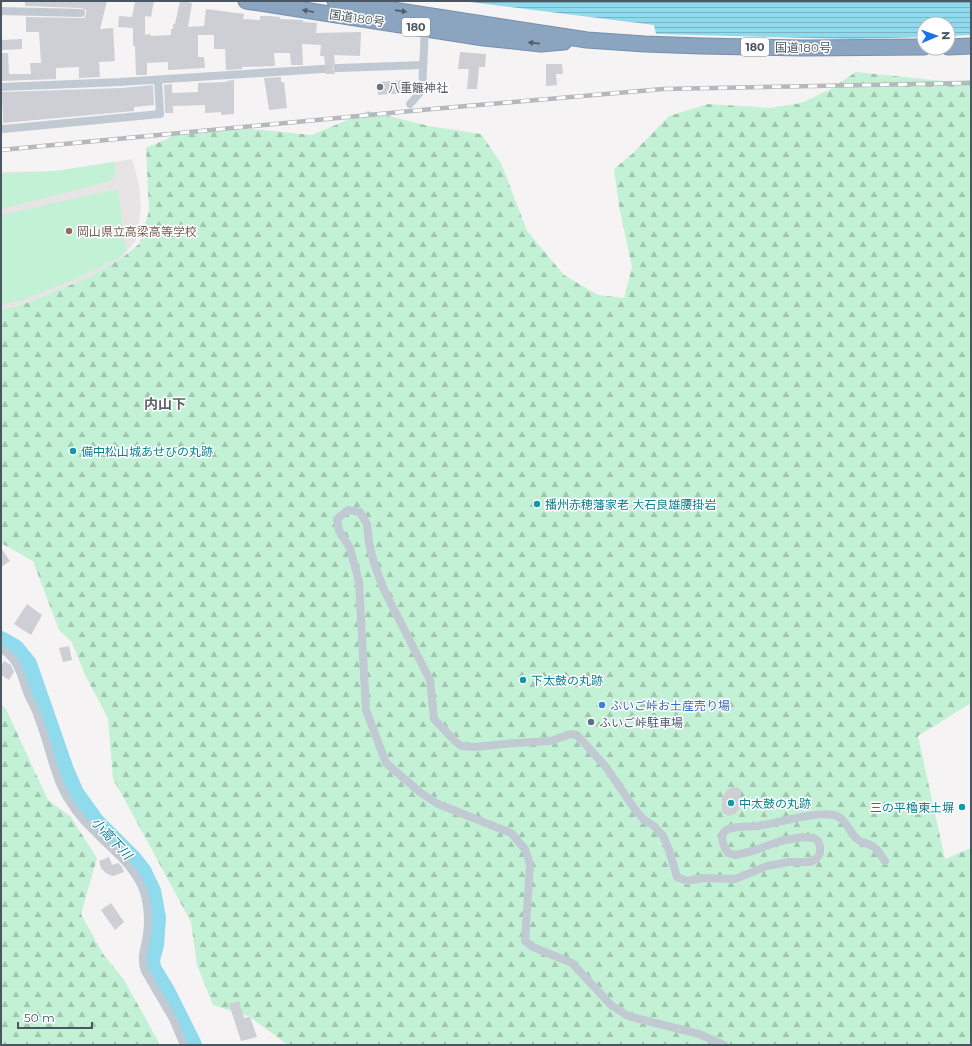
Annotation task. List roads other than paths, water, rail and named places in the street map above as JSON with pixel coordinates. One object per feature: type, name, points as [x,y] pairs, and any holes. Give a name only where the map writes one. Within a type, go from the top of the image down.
[{"type":"highway","name":"国道180号","points":[[246,1],[484,38],[541,44],[587,40]]},
{"type":"highway","name":"国道180号","points":[[335,1],[587,40],[702,46],[804,48],[916,47]]},
{"type":"highway","points":[[956,47],[971,46]]},
{"type":"street","points":[[1,11],[81,13]]},
{"type":"street","points":[[410,104],[422,90],[425,28]]},
{"type":"street","points":[[338,68],[423,66]]},
{"type":"street","points":[[1,87],[158,80],[322,69]]},
{"type":"street","points":[[1,128],[4,129],[160,114],[158,80]]},
{"type":"street","points":[[724,1045],[699,1034],[628,1016],[611,1005],[572,963],[533,947],[525,941],[530,864],[524,850],[511,833],[438,804],[421,793],[386,763],[366,710],[359,582],[350,548],[339,531],[337,519],[348,510],[360,512],[367,524],[369,543],[374,563],[384,590],[430,680],[434,719],[461,746],[475,747],[550,741],[571,734],[577,735],[606,767],[643,819],[654,826],[663,836],[669,850],[675,872],[678,877],[687,881],[703,878],[735,879],[767,866],[789,862],[811,862],[817,858],[820,853],[820,846],[818,841],[814,838],[803,837],[735,855],[728,853],[724,847],[722,840],[723,834],[730,828],[751,827],[823,815],[835,815],[843,820],[857,840],[875,847],[885,861]]},
{"type":"street","points":[[1,649],[15,660],[21,673],[27,692],[36,710],[61,785],[70,802],[79,816],[132,869],[142,888],[147,906],[148,921],[147,936],[142,954],[144,971],[173,1019],[184,1045]]},
{"type":"water","points":[[462,1],[971,1],[971,35],[956,36],[956,16],[916,16],[916,37],[850,39],[656,34],[654,25]]},
{"type":"waterway","name":"小高下川","points":[[1,640],[15,648],[28,664],[65,770],[75,793],[95,821],[133,859],[143,872],[152,891],[157,918],[155,945],[151,960],[152,968],[167,993],[193,1045]]},
{"type":"tunnel","points":[[322,69],[338,68]]},
{"type":"railway","points":[[1,150],[432,109],[663,89],[971,83]]},
{"type":"place","name":"八重籬神社","points":[[380,87]]},
{"type":"place","name":"岡山県立高梁高等学校","points":[[69,231]]},
{"type":"place","name":"備中松山城あせびの丸跡","points":[[73,451]]},
{"type":"place","name":"播州赤穂藩家老 大石良雄腰掛岩","points":[[537,504]]},
{"type":"place","name":"下太鼓の丸跡","points":[[523,680]]},
{"type":"place","name":"ふいご峠お土産売り場","points":[[602,705]]},
{"type":"place","name":"ふいご峠駐車場","points":[[591,722]]},
{"type":"place","name":"中太鼓の丸跡","points":[[731,803]]},
{"type":"place","name":"三の平櫓東土塀","points":[[962,807]]},
{"type":"district","name":"内山下","points":[[165,404]]}]
